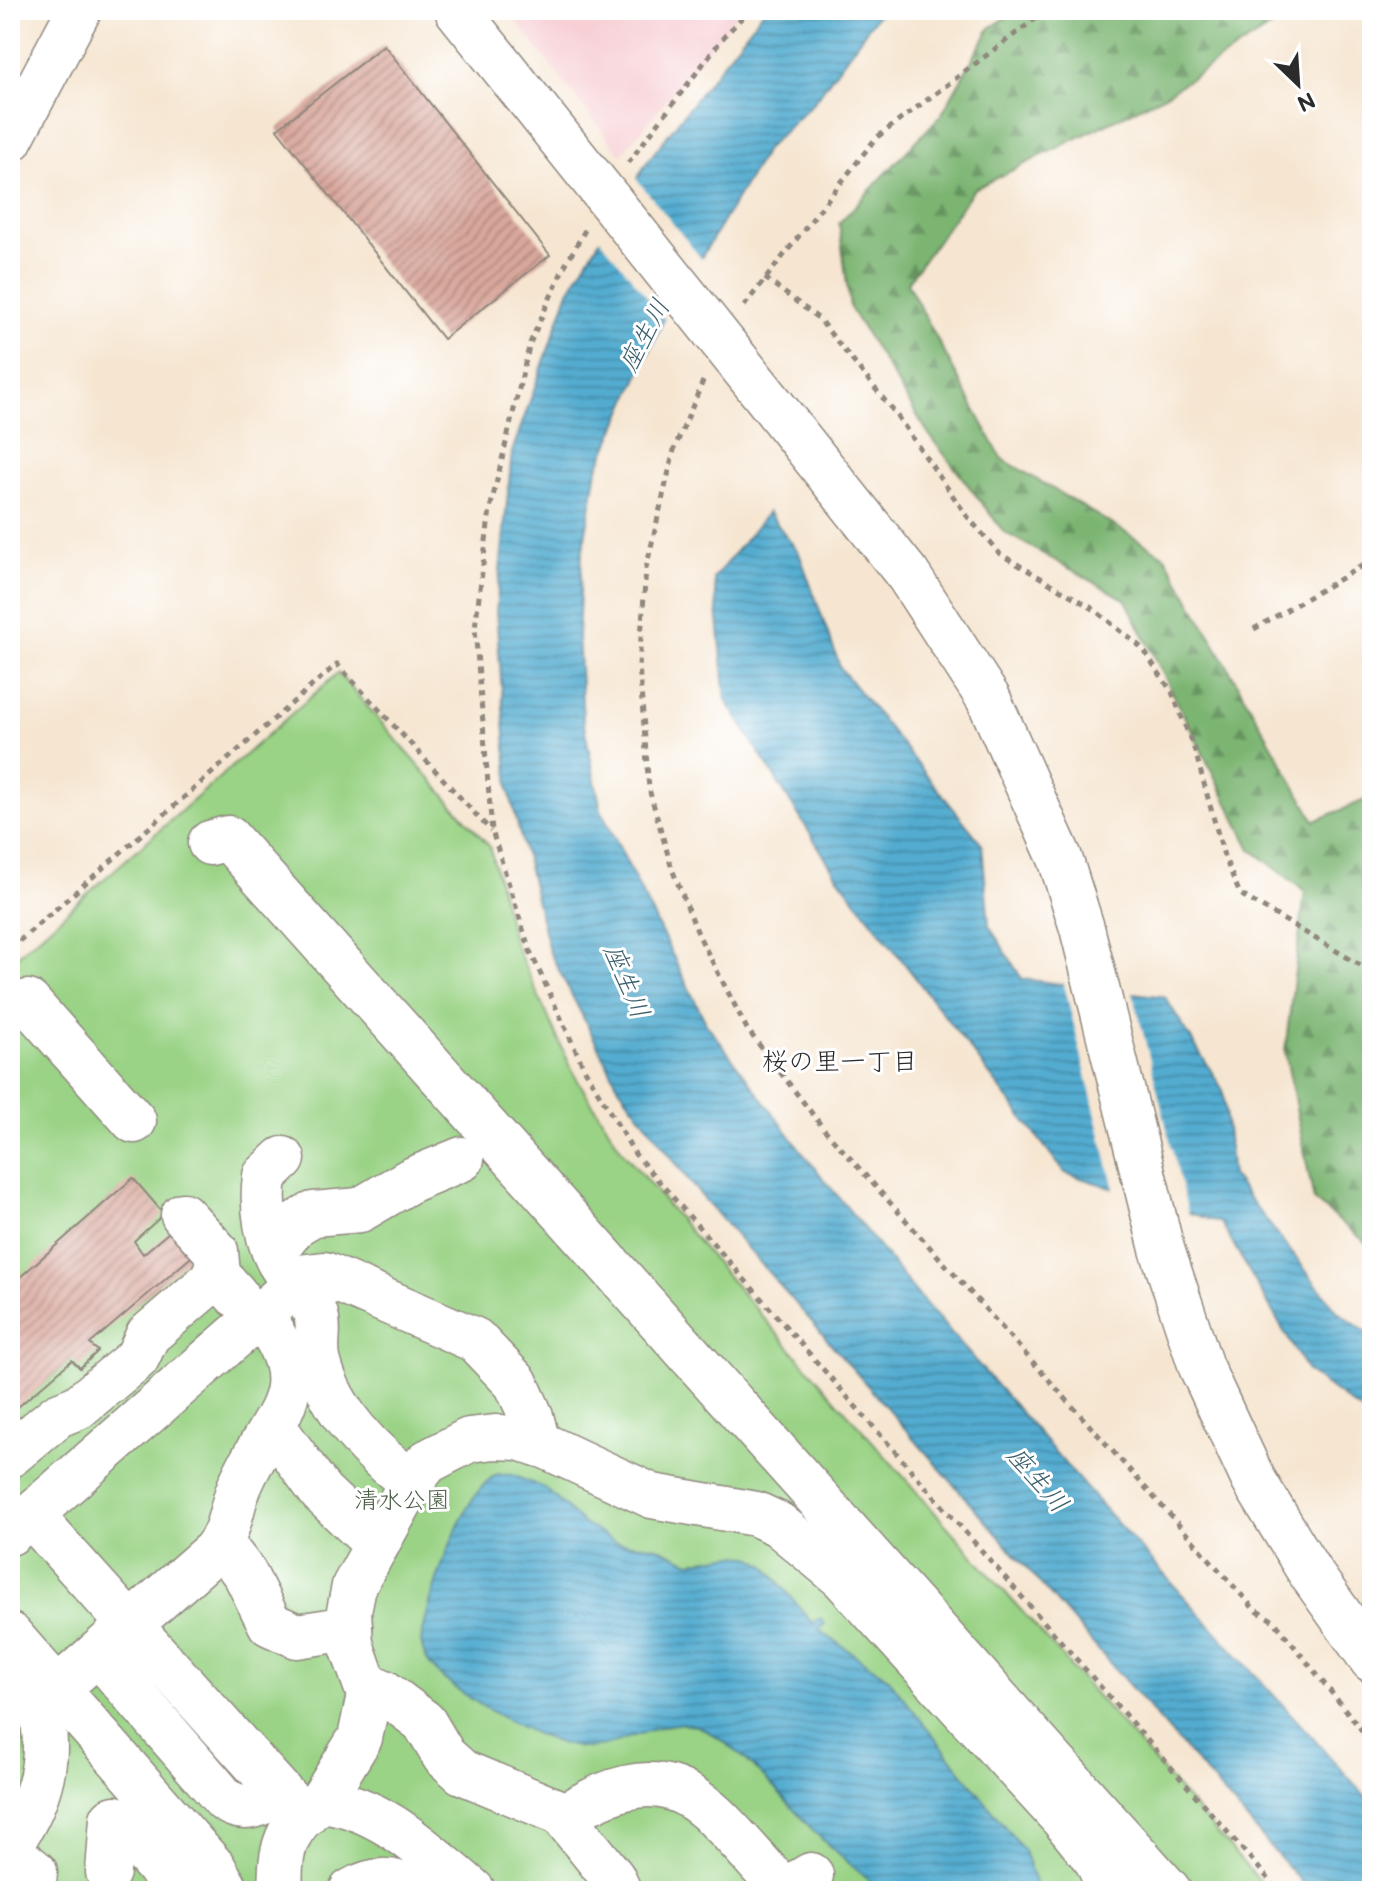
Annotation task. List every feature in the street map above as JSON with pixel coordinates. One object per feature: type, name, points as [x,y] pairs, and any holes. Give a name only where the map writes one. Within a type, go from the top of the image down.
[{"type":"street","points":[[10,140],[79,10]]},
{"type":"street","points":[[457,10],[908,575],[988,698],[1060,858],[1086,943],[1162,1249],[1201,1367],[1253,1479],[1309,1571],[1372,1660]]},
{"type":"street","points":[[210,843],[228,838],[1169,1891]]},
{"type":"street","points":[[28,1002],[134,1121]]},
{"type":"street","points":[[283,1159],[265,1176],[265,1213],[287,1271],[315,1314],[319,1365],[343,1411],[384,1463],[412,1481]]},
{"type":"street","points":[[301,1802],[130,1625],[20,1524],[258,1316],[287,1271],[296,1224],[313,1214],[360,1210],[411,1180],[462,1159]]},
{"type":"street","points":[[58,1688],[221,1543],[232,1522],[240,1484],[274,1427],[287,1397],[289,1378],[278,1342],[258,1316],[218,1275],[216,1251],[183,1215]]},
{"type":"street","points":[[287,1271],[324,1274],[475,1340],[516,1383],[528,1408],[538,1444]]},
{"type":"street","points":[[10,1455],[58,1415],[78,1407],[137,1358],[148,1335],[218,1275]]},
{"type":"street","points":[[110,1380],[143,1416]]},
{"type":"street","points":[[274,1427],[321,1492],[377,1545]]},
{"type":"street","points":[[281,1891],[280,1868],[287,1838],[301,1802],[348,1757],[360,1738],[368,1685],[351,1644],[349,1611],[354,1586],[412,1481],[427,1462],[469,1440],[519,1438],[652,1496],[756,1514],[778,1524],[824,1560],[1063,1819],[1097,1861],[1110,1891]]},
{"type":"street","points":[[221,1543],[245,1574],[270,1624],[297,1636],[350,1628]]},
{"type":"street","points":[[15,1640],[214,1868],[227,1891]]},
{"type":"street","points":[[10,1845],[29,1818],[42,1787],[44,1764],[42,1714],[15,1640]]},
{"type":"street","points":[[98,1653],[233,1806],[301,1802],[370,1812],[390,1823],[460,1887]]},
{"type":"street","points":[[368,1685],[384,1692],[424,1722],[444,1756],[462,1772],[564,1816],[613,1878],[619,1891],[649,1891]]},
{"type":"street","points":[[44,1764],[111,1749]]},
{"type":"street","points":[[348,1757],[372,1802],[370,1812]]},
{"type":"street","points":[[564,1816],[589,1801],[631,1787],[657,1785],[677,1789],[720,1820],[784,1883]]},
{"type":"street","points":[[107,1879],[112,1819],[115,1818],[179,1891]]},
{"type":"street","points":[[10,1852],[35,1872],[33,1891]]},
{"type":"street","points":[[351,1891],[370,1882],[386,1880],[414,1891]]},
{"type":"path","points":[[749,10],[722,39],[608,197],[563,269],[530,343],[490,509],[475,628],[492,831],[530,951],[584,1068],[635,1154],[1279,1891]]},
{"type":"path","points":[[765,278],[818,318],[895,413],[967,516],[1000,554],[1092,608],[1142,648],[1172,692],[1195,751],[1224,856],[1240,894],[1372,972]]},
{"type":"path","points":[[1254,629],[1372,560]]},
{"type":"path","points":[[10,949],[337,664],[492,831]]},
{"type":"path","points":[[699,936],[747,1029],[824,1129],[1255,1610],[1274,1621],[1372,1743]]},
{"type":"shaded area","points":[[507,10],[741,10],[621,155]]},
{"type":"green space","points":[[1018,10],[1297,10],[1165,95],[974,189],[907,283],[1001,458],[1165,556],[1315,821],[1372,797],[1372,1247],[1314,1201],[1285,1051],[1305,891],[1251,849],[1126,600],[1004,532],[928,433],[850,308],[839,223],[941,115],[990,28]]},
{"type":"green space","name":"清水公園","points":[[338,673],[490,847],[513,940],[575,1076],[623,1152],[726,1275],[1268,1891],[10,1891],[10,962]]},
{"type":"water","name":"座生川","points":[[764,10],[881,10],[813,103],[767,148],[662,323],[597,470],[582,555],[578,635],[583,720],[601,810],[706,1023],[806,1157],[918,1295],[1100,1504],[1372,1803],[1372,1891],[1309,1891],[693,1186],[619,1087],[549,951],[509,790],[496,611],[512,452],[569,291],[647,162]]},
{"type":"water","points":[[768,512],[799,553],[841,669],[982,844],[989,925],[1022,979],[1165,997],[1223,1090],[1232,1176],[1338,1312],[1372,1336],[1372,1419],[1307,1371],[1221,1223],[1065,1173],[835,873],[726,700],[714,578]]},
{"type":"water","points":[[498,1474],[512,1475],[545,1488],[581,1522],[615,1542],[657,1547],[690,1562],[733,1555],[749,1556],[765,1565],[812,1623],[820,1618],[825,1624],[819,1630],[888,1678],[1024,1851],[1038,1891],[882,1891],[804,1821],[747,1761],[697,1726],[673,1724],[600,1746],[571,1746],[505,1719],[445,1680],[426,1659],[421,1641],[425,1623],[459,1524],[484,1485]]},
{"type":"pier","points":[[634,176],[704,262],[667,322],[598,236]]},
{"type":"pier","points":[[1063,980],[1132,988],[1189,1217],[1115,1193]]},
{"type":"building","points":[[384,45],[550,255],[443,339],[277,129]]},
{"type":"building","points":[[133,1178],[164,1214],[134,1241],[143,1254],[175,1227],[197,1252],[90,1344],[98,1351],[80,1368],[72,1360],[10,1414],[10,1370],[16,1365],[10,1357],[10,1268],[19,1278]]},
{"type":"district","name":"桜の里一丁目","points":[[840,1061]]}]
